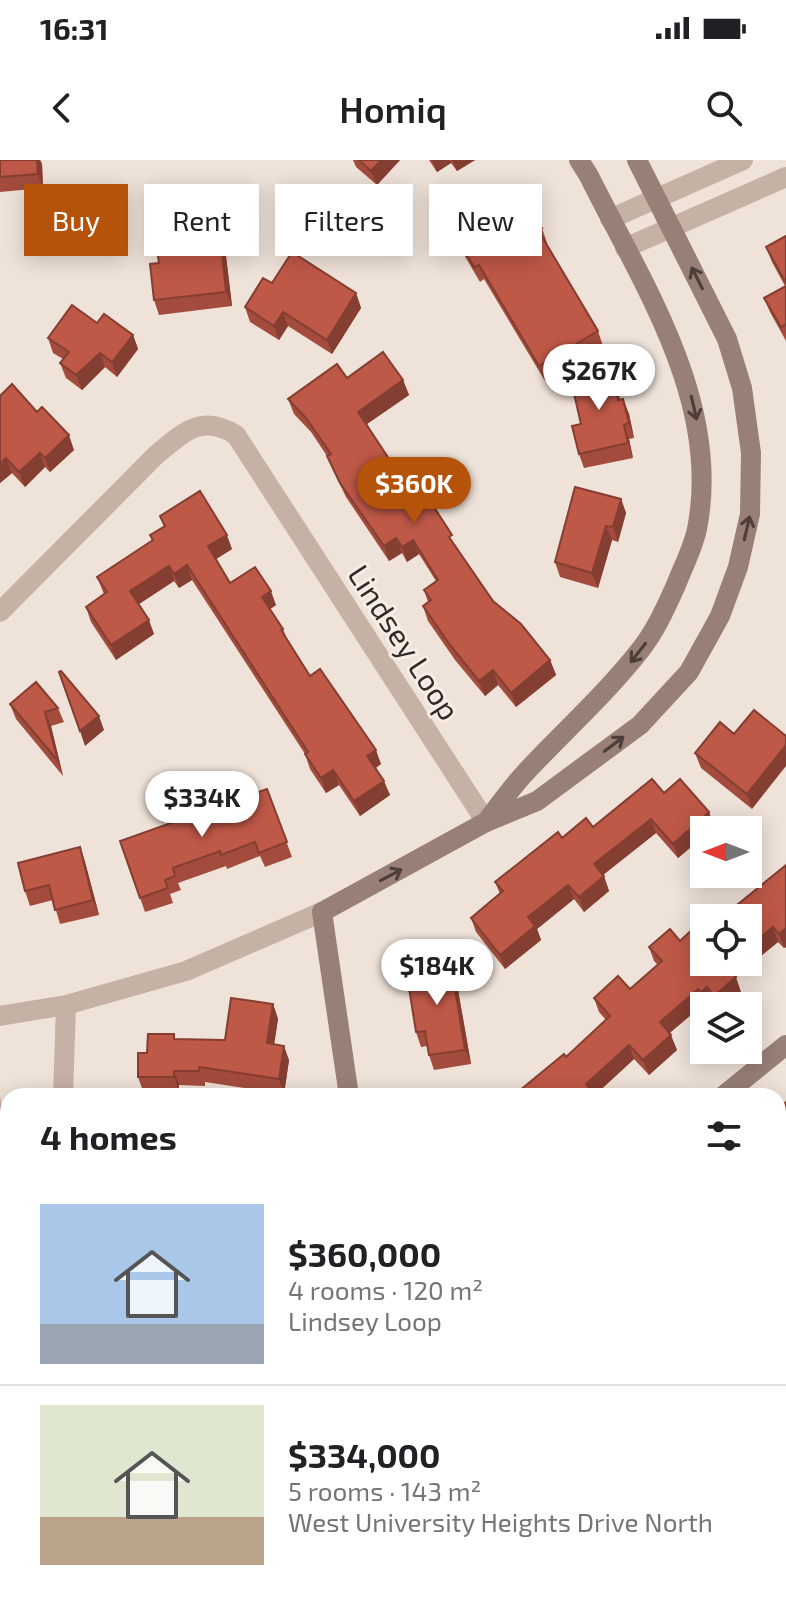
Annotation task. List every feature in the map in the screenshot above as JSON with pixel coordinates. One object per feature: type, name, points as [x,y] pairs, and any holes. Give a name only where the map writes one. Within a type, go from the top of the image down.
[{"type":"street","points":[[486,822],[522,776],[643,647],[662,616],[697,531],[701,465],[694,402],[671,341],[579,160]]},
{"type":"street","points":[[0,1016],[66,1005],[186,971],[322,912],[486,822],[537,801],[640,725],[689,672],[712,630],[738,567],[750,514],[751,453],[742,388],[727,339],[637,160]]},
{"type":"street","points":[[610,219],[743,160]]},
{"type":"street","points":[[625,248],[786,177]]},
{"type":"street","name":"Lindsey Loop","points":[[0,612],[156,455],[180,436],[203,424],[221,425],[236,435],[486,822]]},
{"type":"street","points":[[322,912],[348,1088]]},
{"type":"street","points":[[63,1088],[66,1005]]},
{"type":"street","points":[[733,1088],[786,1045]]},
{"type":"building","points":[[0,160],[37,160],[38,174],[0,177]]},
{"type":"building","points":[[359,160],[381,160],[371,171]]},
{"type":"building","points":[[786,236],[786,283],[766,247]]},
{"type":"building","points":[[542,237],[598,331],[539,366],[479,265],[474,267],[468,256],[542,256]]},
{"type":"building","points":[[158,256],[222,256],[226,292],[154,300],[150,264],[159,263]]},
{"type":"building","points":[[289,256],[298,256],[356,293],[327,340],[283,312],[274,326],[245,307],[263,278],[272,283]]},
{"type":"building","points":[[786,286],[786,324],[781,327],[764,298]]},
{"type":"building","points":[[72,305],[97,323],[104,314],[133,335],[112,362],[100,353],[76,375],[60,363],[69,352],[48,338]]},
{"type":"building","points":[[383,352],[403,380],[358,412],[411,492],[416,489],[427,507],[432,504],[452,535],[449,537],[493,601],[521,624],[550,660],[511,693],[493,670],[479,681],[450,645],[423,606],[431,600],[424,590],[438,580],[413,540],[402,547],[396,538],[384,546],[340,483],[327,456],[331,454],[306,418],[288,399],[337,364],[347,378]]},
{"type":"building","points":[[611,368],[618,400],[623,399],[629,423],[624,425],[628,443],[579,454],[572,426],[581,424],[570,376]]},
{"type":"building","points":[[12,384],[37,412],[42,407],[69,435],[45,458],[40,453],[19,472],[6,458],[0,464],[0,396]]},
{"type":"building","points":[[575,487],[621,499],[613,527],[606,526],[592,573],[555,562]]},
{"type":"building","points":[[200,491],[227,535],[208,546],[230,583],[255,567],[271,591],[262,597],[310,676],[320,669],[376,750],[367,756],[384,781],[354,801],[333,770],[321,778],[305,754],[308,752],[187,565],[174,574],[169,566],[130,591],[149,620],[111,645],[86,607],[107,592],[97,577],[153,540],[150,535],[165,526],[160,516]]},
{"type":"building","points":[[59,672],[99,716],[80,731]]},
{"type":"building","points":[[36,682],[58,708],[45,712],[58,761],[10,704]]},
{"type":"building","points":[[754,710],[786,736],[786,745],[747,794],[695,753],[720,722],[734,734]]},
{"type":"building","points":[[652,779],[664,793],[680,779],[709,812],[704,816],[690,816],[690,829],[673,844],[651,819],[594,864],[604,876],[579,897],[568,885],[528,917],[535,926],[500,955],[471,918],[503,891],[495,882],[558,832],[562,838],[586,818],[593,827]]},
{"type":"building","points":[[267,789],[287,842],[259,853],[255,842],[173,868],[175,876],[165,880],[168,888],[140,898],[120,841]]},
{"type":"building","points":[[80,847],[93,900],[55,910],[49,885],[25,891],[18,863]]},
{"type":"building","points":[[786,865],[786,928],[779,934],[773,927],[762,936],[762,904],[738,904],[762,888],[762,885]]},
{"type":"building","points":[[670,929],[680,941],[690,932],[690,976],[736,977],[719,992],[711,992],[707,987],[701,992],[698,989],[690,992],[690,996],[660,1022],[671,1035],[643,1060],[629,1045],[586,1084],[589,1088],[523,1088],[564,1054],[566,1057],[610,1016],[594,998],[618,976],[630,989],[662,961],[649,947]]},
{"type":"building","points":[[450,959],[465,1050],[429,1055],[425,1031],[416,1032],[409,988],[416,986],[413,964]]},
{"type":"building","points":[[231,998],[273,1004],[267,1043],[284,1046],[279,1079],[199,1067],[199,1071],[174,1071],[174,1077],[138,1077],[138,1053],[147,1053],[148,1034],[174,1034],[174,1039],[225,1040]]}]
